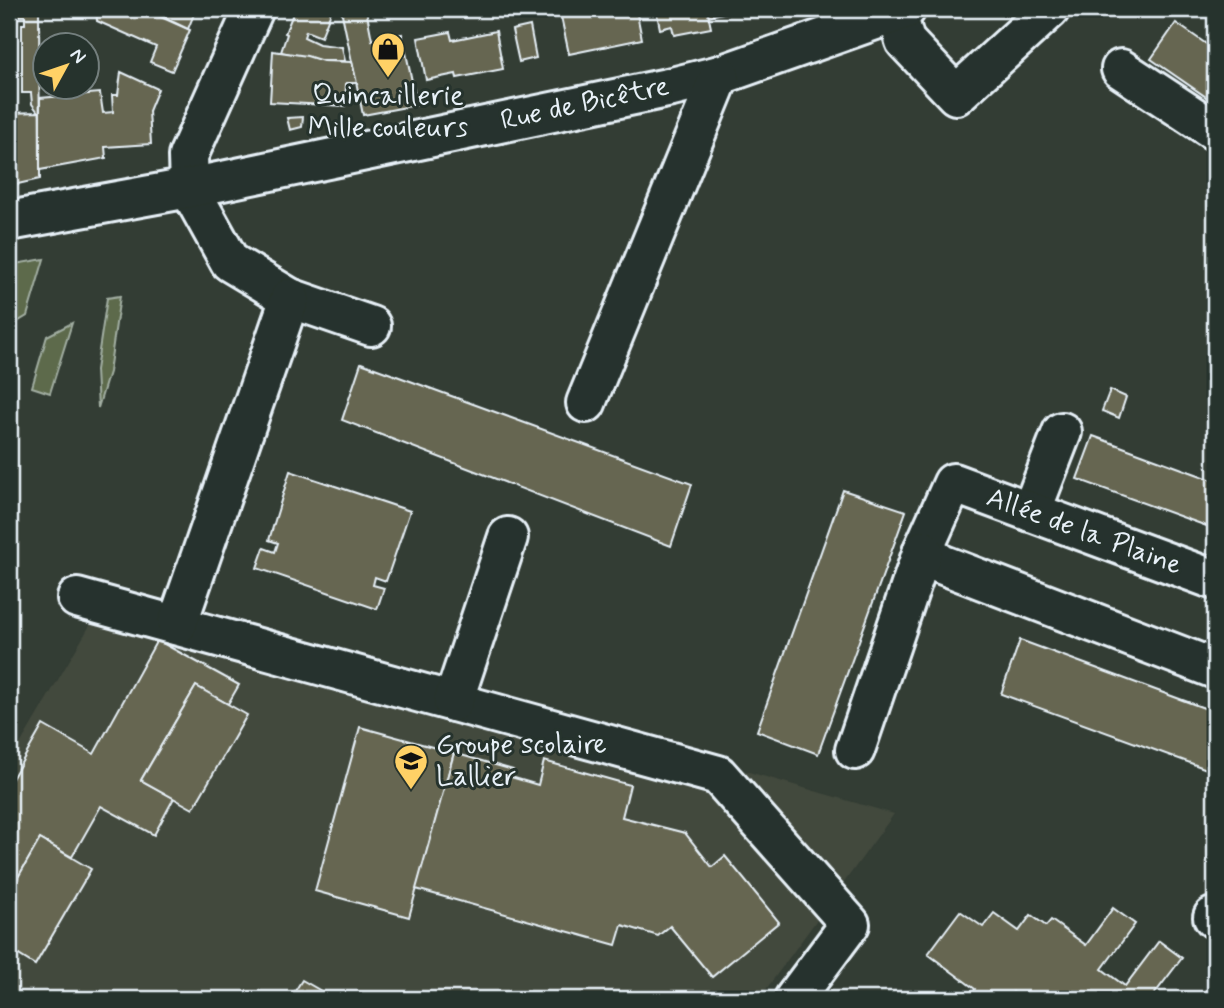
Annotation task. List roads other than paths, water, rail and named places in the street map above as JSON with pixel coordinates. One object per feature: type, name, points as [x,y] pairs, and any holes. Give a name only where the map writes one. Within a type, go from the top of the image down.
[{"type":"street","points":[[254,9],[188,156],[189,188],[230,262],[290,298],[371,326]]},
{"type":"street","points":[[902,11],[905,41],[956,95],[1050,9]]},
{"type":"street","name":"Rue de Bicêtre","points":[[9,221],[189,188],[673,87],[720,75],[902,11]]},
{"type":"street","points":[[1121,69],[1215,131]]},
{"type":"street","points":[[586,404],[720,75]]},
{"type":"street","points":[[177,625],[290,298]]},
{"type":"street","points":[[1031,512],[1062,432]]},
{"type":"street","name":"Allée de la Plaine","points":[[923,550],[953,483],[1215,580]]},
{"type":"street","points":[[453,702],[508,537]]},
{"type":"street","points":[[855,750],[923,550],[941,564],[1215,669]]},
{"type":"street","points":[[77,598],[718,775],[850,924],[794,999]]},
{"type":"place","name":"Quincaillerie Mille couleurs","points":[[388,79]]},
{"type":"place","name":"Groupe scolaire Lallier","points":[[411,791]]}]
